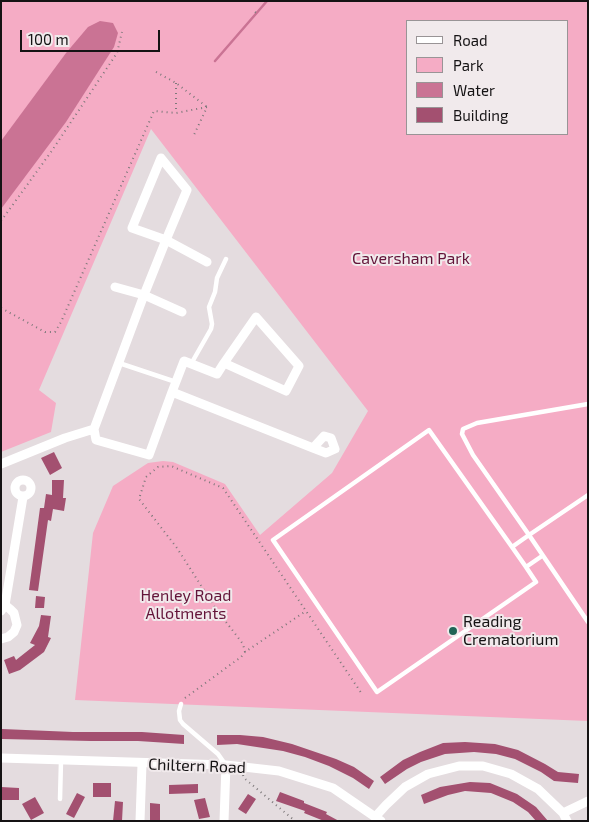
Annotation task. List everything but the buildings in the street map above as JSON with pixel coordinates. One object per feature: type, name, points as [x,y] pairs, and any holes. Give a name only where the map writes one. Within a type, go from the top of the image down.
[{"type":"street","points":[[207,262],[166,240],[132,228],[161,158],[188,190],[166,240],[118,363],[94,429],[96,440],[149,455],[184,361],[217,374],[224,363],[256,317],[299,366],[286,391],[224,363]]},
{"type":"street","points":[[115,286],[144,295],[182,312]]},
{"type":"street","points":[[172,392],[313,448]]},
{"type":"street","points":[[1,464],[65,438],[94,429]]},
{"type":"street","points":[[1,638],[8,637],[14,632],[17,625],[14,613],[3,608],[23,497]]},
{"type":"street","name":"Chiltern Road","points":[[1,758],[142,764],[226,765],[279,771],[333,788],[378,819]]},
{"type":"street","points":[[140,821],[142,764]]},
{"type":"street","points":[[224,821],[226,765]]},
{"type":"street","points":[[378,819],[386,805],[405,788],[428,774],[459,766],[484,766],[511,774],[538,789],[565,817],[588,800]]},
{"type":"lane","points":[[191,364],[212,330],[209,307],[215,292],[217,278],[226,259]]},
{"type":"lane","points":[[118,363],[176,382]]},
{"type":"lane","points":[[588,404],[477,423],[463,430],[462,434],[463,440],[588,622]]},
{"type":"lane","points":[[429,430],[512,546],[536,582],[377,692],[273,540],[429,430]]},
{"type":"lane","points":[[512,546],[588,495]]},
{"type":"lane","points":[[526,567],[542,556]]},
{"type":"lane","points":[[182,704],[179,711],[180,720],[218,754],[226,765]]},
{"type":"lane","points":[[60,799],[61,761]]},
{"type":"path","points":[[1,221],[118,54],[122,32]]},
{"type":"path","points":[[156,72],[176,83],[207,107]]},
{"type":"path","points":[[176,83],[176,113]]},
{"type":"path","points":[[1,308],[45,332],[55,332],[154,111],[176,113],[207,107]]},
{"type":"path","points":[[194,134],[207,107]]},
{"type":"path","points":[[245,652],[243,644],[216,608],[177,548],[139,499],[146,477],[158,467],[171,466],[223,488],[362,694]]},
{"type":"path","points":[[182,704],[188,695],[242,657],[245,652],[306,611]]},
{"type":"path","points":[[239,766],[244,778],[294,821]]},
{"type":"green space","points":[[1,1],[588,1],[588,721],[75,700],[93,533],[113,486],[148,463],[173,462],[225,484],[260,535],[332,473],[368,411],[151,129],[39,390],[56,403],[51,432],[1,452]]},
{"type":"water","points":[[100,21],[113,23],[118,33],[114,47],[66,122],[1,209],[1,141],[66,53],[88,27]]},
{"type":"waterway","points":[[215,61],[267,1]]},
{"type":"place","name":"Reading Crematorium","points":[[453,631]]},
{"type":"park label","name":"Caversham Park","points":[[411,259]]},
{"type":"park label","name":"Henley Road Allotments","points":[[186,605]]}]
